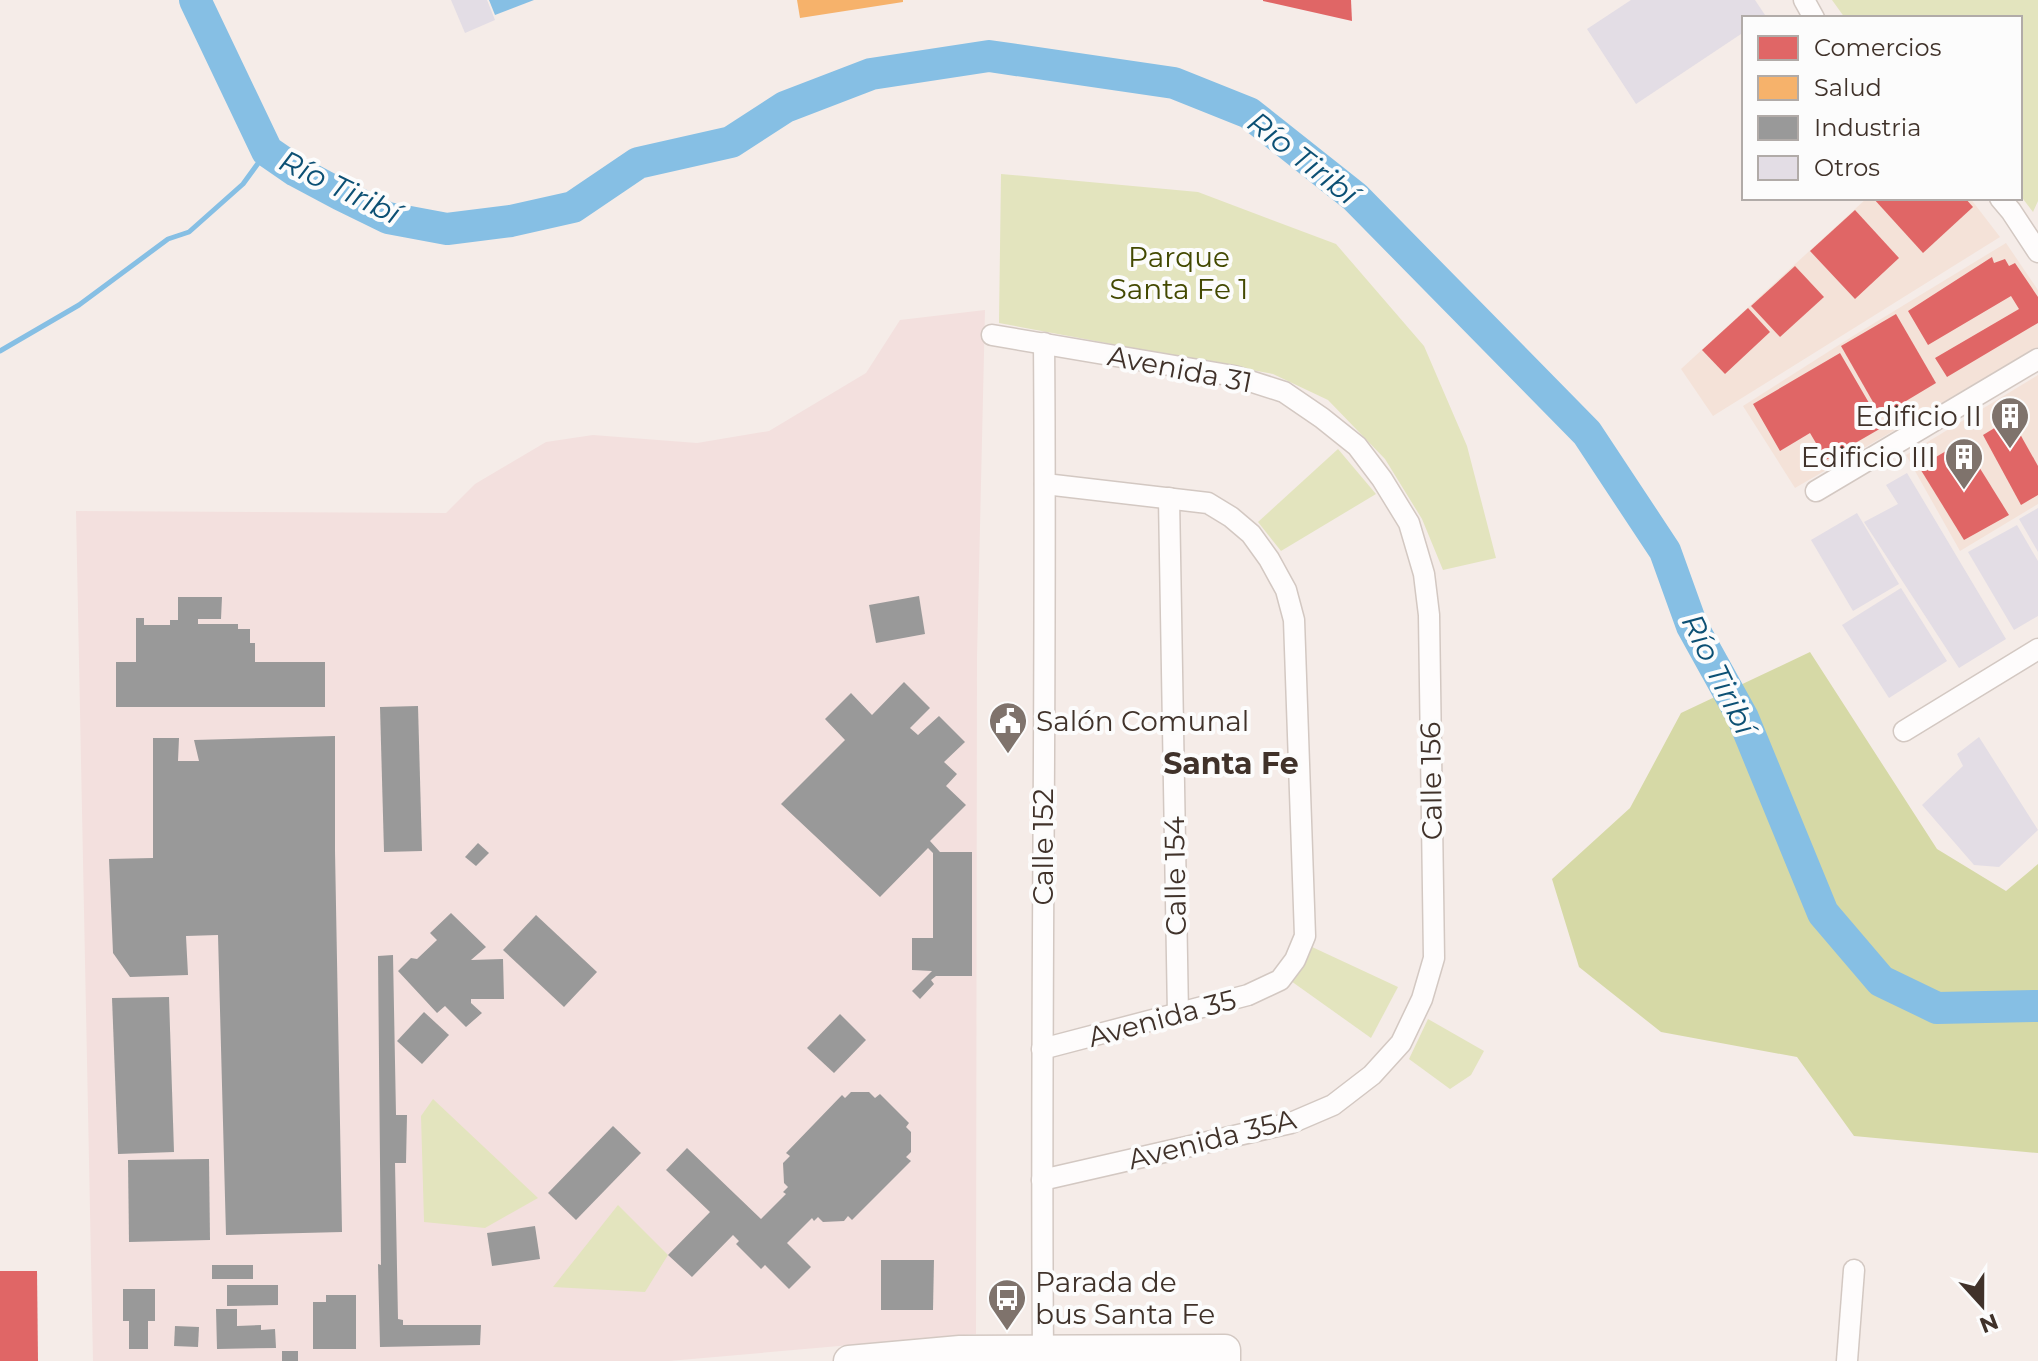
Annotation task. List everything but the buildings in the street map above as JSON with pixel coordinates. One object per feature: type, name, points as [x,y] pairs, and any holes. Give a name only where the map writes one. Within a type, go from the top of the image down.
[{"type":"main road","points":[[877,1361],[1043,1351],[1225,1350],[1225,1361]]},
{"type":"main road","points":[[849,1361],[950,1357]]},
{"type":"street","points":[[2002,200],[2038,252]]},
{"type":"street","name":"Avenida 31","points":[[992,335],[1234,376],[1284,392],[1357,446],[1382,479]]},
{"type":"street","name":"Calle 152","points":[[1043,1351],[1044,343]]},
{"type":"street","points":[[1816,491],[2038,359]]},
{"type":"street","name":"Calle 156","points":[[1372,1075],[1401,1043],[1422,999],[1434,958],[1429,615],[1424,574],[1409,523],[1382,479]]},
{"type":"street","points":[[1045,484],[1169,498]]},
{"type":"street","name":"Avenida 35","points":[[1042,1049],[1248,995],[1280,980],[1295,960],[1305,936],[1294,620],[1286,590],[1251,534],[1231,517],[1208,503],[1169,498]]},
{"type":"street","name":"Calle 154","points":[[1169,498],[1178,1015]]},
{"type":"street","points":[[1904,731],[2038,649]]},
{"type":"street","name":"Avenida 35A","points":[[1042,1180],[1291,1123],[1333,1105],[1372,1075]]},
{"type":"street","points":[[1847,1361],[1854,1270]]},
{"type":"shaded area","points":[[1865,200],[1972,200],[2000,237],[1713,416],[1681,369]]},
{"type":"shaded area","points":[[2006,243],[2038,290],[2038,347],[1795,488],[1743,406]]},
{"type":"shaded area","points":[[985,310],[977,657],[976,1334],[669,1361],[93,1361],[76,511],[446,513],[475,484],[546,442],[593,435],[697,443],[769,431],[866,373],[900,320]]},
{"type":"shaded area","points":[[2038,375],[2038,504],[1960,551],[1906,455]]},
{"type":"green space","points":[[1832,0],[2038,0],[2038,201],[2033,212],[2022,198],[2022,16],[1844,16]]},
{"type":"green space","name":"Parque Santa Fe 1","points":[[1001,174],[1198,192],[1336,244],[1424,346],[1467,446],[1496,558],[1443,570],[1422,519],[1385,459],[1328,400],[1273,374],[999,323]]},
{"type":"green space","points":[[1338,449],[1376,494],[1281,551],[1258,522]]},
{"type":"green space","points":[[1810,652],[1937,849],[2006,891],[2038,864],[2038,1153],[1854,1136],[1797,1057],[1661,1032],[1579,967],[1552,879],[1630,808],[1681,713]]},
{"type":"green space","points":[[1310,946],[1398,987],[1371,1038],[1291,981]]},
{"type":"green space","points":[[1428,1019],[1484,1051],[1471,1075],[1450,1089],[1409,1059]]},
{"type":"green space","points":[[433,1099],[538,1198],[485,1228],[424,1222],[421,1116]]},
{"type":"green space","points":[[618,1205],[668,1255],[645,1292],[553,1287]]},
{"type":"water","points":[[489,0],[534,0],[495,15]]},
{"type":"waterway","name":"Río Tiribí","points":[[195,0],[267,151],[296,171],[388,218],[447,229],[511,221],[573,207],[638,163],[731,142],[785,107],[871,74],[989,56],[1174,83],[1249,113],[1355,197],[1587,433],[1665,551],[1692,626],[1743,718],[1823,913],[1881,981],[1937,1008],[2038,1006]]},
{"type":"waterway","points":[[0,351],[79,305],[168,239],[189,232],[243,184],[267,151]]},
{"type":"place","name":"Edificio II","points":[[2010,450]]},
{"type":"place","name":"Edificio III","points":[[1964,491]]},
{"type":"place","name":"Salón Comunal","points":[[1008,755]]},
{"type":"place","name":"Parada de bus Santa Fe","points":[[1007,1332]]},
{"type":"district","name":"Santa Fe","points":[[1231,763]]}]
